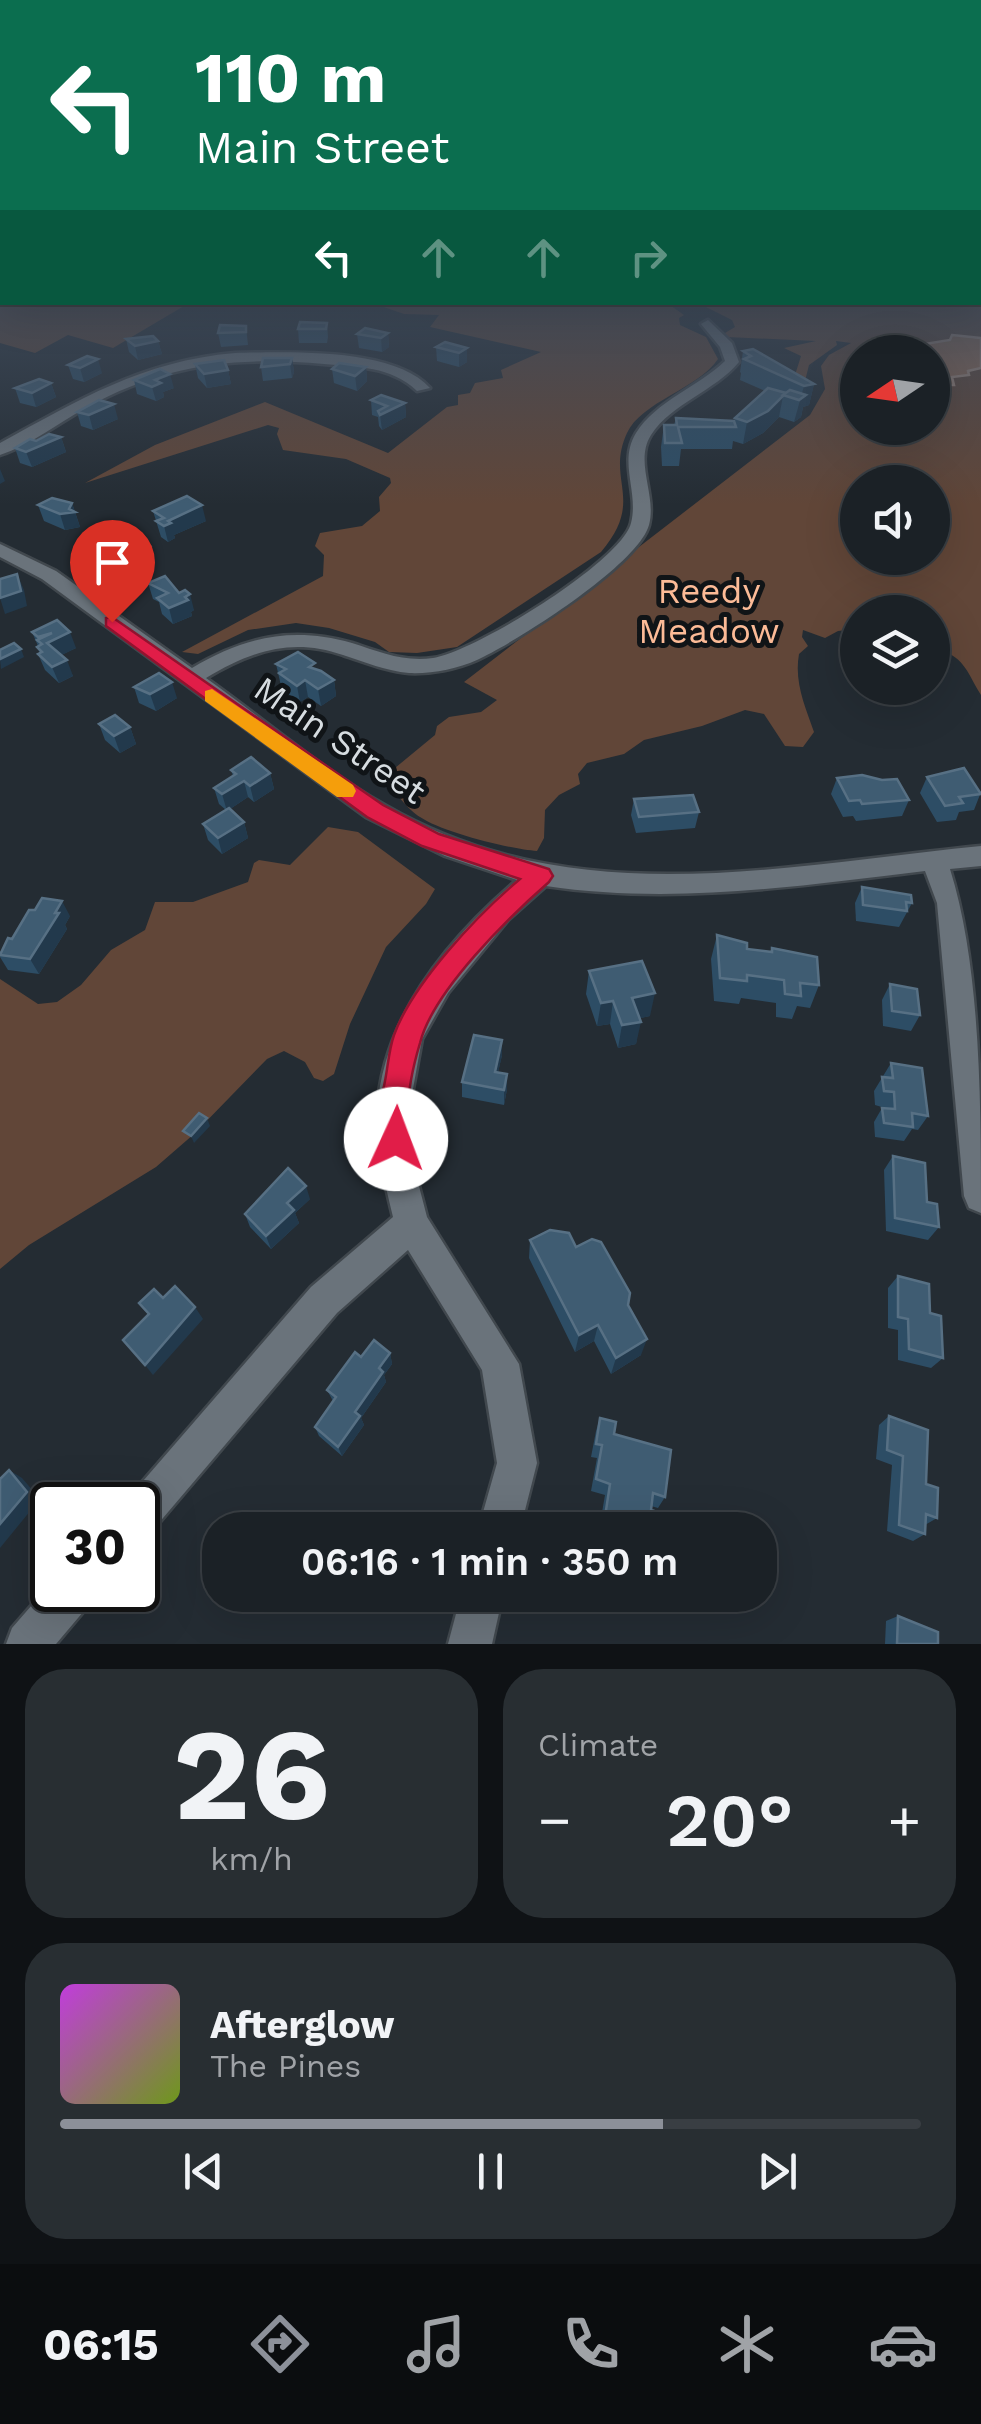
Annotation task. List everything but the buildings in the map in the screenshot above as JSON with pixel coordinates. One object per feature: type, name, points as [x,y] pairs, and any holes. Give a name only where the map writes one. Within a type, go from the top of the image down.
[{"type":"street","points":[[189,679],[227,656],[266,641],[296,636],[388,663],[416,666],[469,656],[610,562],[635,538],[643,513],[637,462],[640,438],[657,420],[732,362],[729,352]]},
{"type":"street","points":[[0,450],[135,378],[200,361],[275,358],[363,363],[412,376],[422,388]]},
{"type":"street","name":"Main Street","points":[[0,550],[49,575],[375,811],[430,840],[495,864],[541,876],[597,883],[671,884],[981,856]]},
{"type":"street","points":[[934,860],[950,903],[975,1068],[981,1196]]},
{"type":"street","points":[[504,1512],[517,1462],[500,1364],[412,1224],[398,1168],[393,1111],[407,1036],[438,984],[498,912],[541,876]]},
{"type":"street","points":[[160,1491],[324,1300],[412,1224]]},
{"type":"street","points":[[28,1644],[55,1612]]},
{"type":"street","points":[[470,1644],[478,1612]]},
{"type":"green space","name":"Reedy Meadow","points":[[541,352],[714,352],[718,359],[698,378],[644,412],[627,433],[620,464],[621,518],[601,552],[457,647],[417,653],[389,652],[375,642],[296,623],[248,630],[198,654],[182,652],[323,576],[324,555],[315,546],[320,533],[362,526],[380,511],[379,497],[391,483],[390,478],[346,459],[283,450],[277,434],[279,428],[268,425],[85,483],[155,445],[265,402],[388,453],[447,407],[458,405],[458,395],[470,393],[475,383],[503,378],[501,370]]},
{"type":"green space","name":"Reedy Meadow","points":[[792,352],[828,352],[809,365],[804,385],[795,375],[801,356]]},
{"type":"green space","name":"Reedy Meadow","points":[[840,352],[840,445],[950,445],[950,352],[981,352],[981,695],[967,671],[950,655],[950,595],[840,595],[840,631],[825,638],[803,630],[802,637],[808,646],[799,654],[798,674],[814,732],[803,747],[785,746],[764,714],[745,710],[702,726],[644,740],[624,754],[587,763],[578,774],[580,784],[559,795],[545,810],[544,838],[537,851],[444,828],[412,811],[389,781],[395,768],[435,735],[437,726],[449,717],[481,712],[497,700],[464,682],[810,415],[825,389],[821,366],[829,355]]},
{"type":"green space","points":[[328,827],[358,832],[435,889],[386,947],[350,1024],[334,1074],[323,1081],[314,1078],[305,1062],[284,1051],[267,1059],[156,1167],[29,1245],[0,1269],[0,979],[38,1004],[57,1002],[81,985],[111,950],[145,930],[155,902],[193,902],[248,882],[254,863],[259,860],[290,865]]},
{"type":"shaded area","points":[[950,352],[981,352],[981,368],[968,371],[969,375],[952,377],[954,385],[950,385]]},
{"type":"slow traffic","points":[[212,696],[345,791]]},
{"type":"route","points":[[112,622],[375,811],[430,840],[541,876],[498,912],[438,984],[407,1036],[393,1111],[396,1139]]}]
